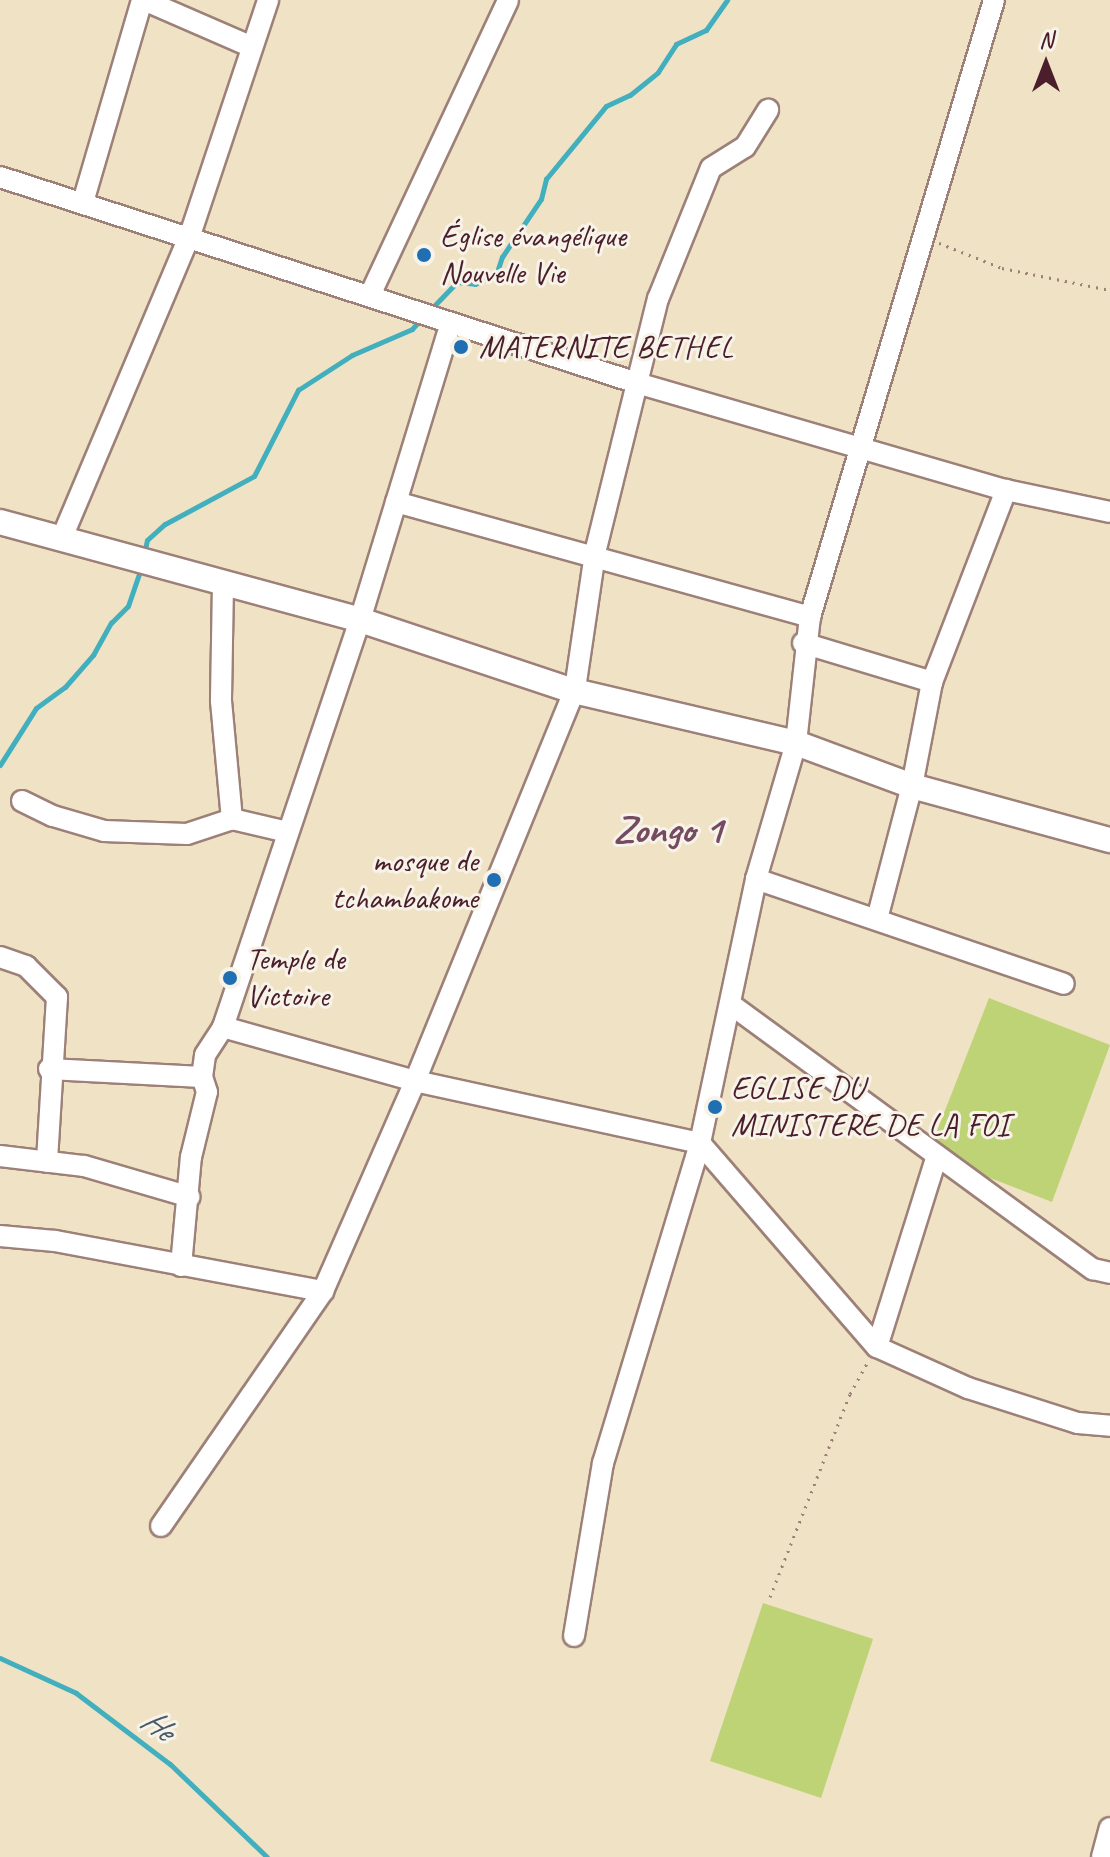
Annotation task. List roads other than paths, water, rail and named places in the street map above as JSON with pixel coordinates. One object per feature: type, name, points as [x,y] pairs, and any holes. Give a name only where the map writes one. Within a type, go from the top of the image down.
[{"type":"street","points":[[83,202],[143,0],[250,46]]},
{"type":"street","points":[[61,540],[190,235],[250,46],[268,0]]},
{"type":"street","points":[[371,293],[508,0]]},
{"type":"street","points":[[574,1636],[603,1463],[700,1143],[733,1006],[756,879],[796,743],[803,643],[865,446],[994,0]]},
{"type":"street","points":[[161,1526],[323,1291],[415,1081],[574,690],[595,553],[640,384],[658,299],[711,168],[745,147],[768,110]]},
{"type":"street","points":[[0,177],[371,293],[450,326],[640,384],[865,446],[1006,490],[1110,512]]},
{"type":"street","points":[[181,1266],[190,1197],[191,1157],[207,1092],[202,1077],[205,1055],[223,1027],[360,620],[450,326]]},
{"type":"street","points":[[877,919],[912,786],[932,682],[1006,490]]},
{"type":"street","points":[[396,502],[595,553],[810,617]]},
{"type":"street","points":[[0,522],[360,620],[574,690],[796,743],[912,786],[1110,840]]},
{"type":"street","points":[[223,584],[221,701],[232,819]]},
{"type":"street","points":[[803,643],[932,682]]},
{"type":"street","points":[[22,801],[53,816],[104,831],[187,834],[232,819],[288,832]]},
{"type":"street","points":[[756,879],[1064,984]]},
{"type":"street","points":[[0,957],[26,966],[57,997],[49,1069],[47,1162]]},
{"type":"street","points":[[733,1006],[1093,1269],[1110,1273]]},
{"type":"street","points":[[223,1027],[415,1081],[700,1143],[877,1347],[968,1388],[1078,1423],[1110,1426]]},
{"type":"street","points":[[49,1069],[202,1077]]},
{"type":"street","points":[[0,1156],[84,1166],[190,1197]]},
{"type":"street","points":[[877,1347],[937,1156]]},
{"type":"street","points":[[0,1236],[323,1291]]},
{"type":"street","points":[[1102,1857],[1110,1828]]},
{"type":"waterway","points":[[429,311],[457,282],[475,284],[496,275],[502,257],[541,199],[546,179],[606,106],[630,95],[658,72],[676,44],[706,30],[727,0]]},
{"type":"waterway","points":[[144,554],[147,540],[165,524],[254,476],[298,390],[352,355],[412,329],[422,318]]},
{"type":"waterway","points":[[0,765],[36,708],[65,687],[93,655],[111,623],[128,606],[141,568]]},
{"type":"waterway","name":"He","points":[[0,1658],[76,1693],[170,1764],[267,1857]]},
{"type":"place","name":"Église évangélique Nouvelle Vie","points":[[424,255]]},
{"type":"place","name":"MATERNITE BETHEL","points":[[461,347]]},
{"type":"place","name":"mosque de tchambakome","points":[[494,880]]},
{"type":"place","name":"Temple de Victoire","points":[[230,978]]},
{"type":"place","name":"EGLISE DU MINISTERE DE LA FOI","points":[[715,1107]]},
{"type":"district","name":"Zongo 1","points":[[668,829]]}]
